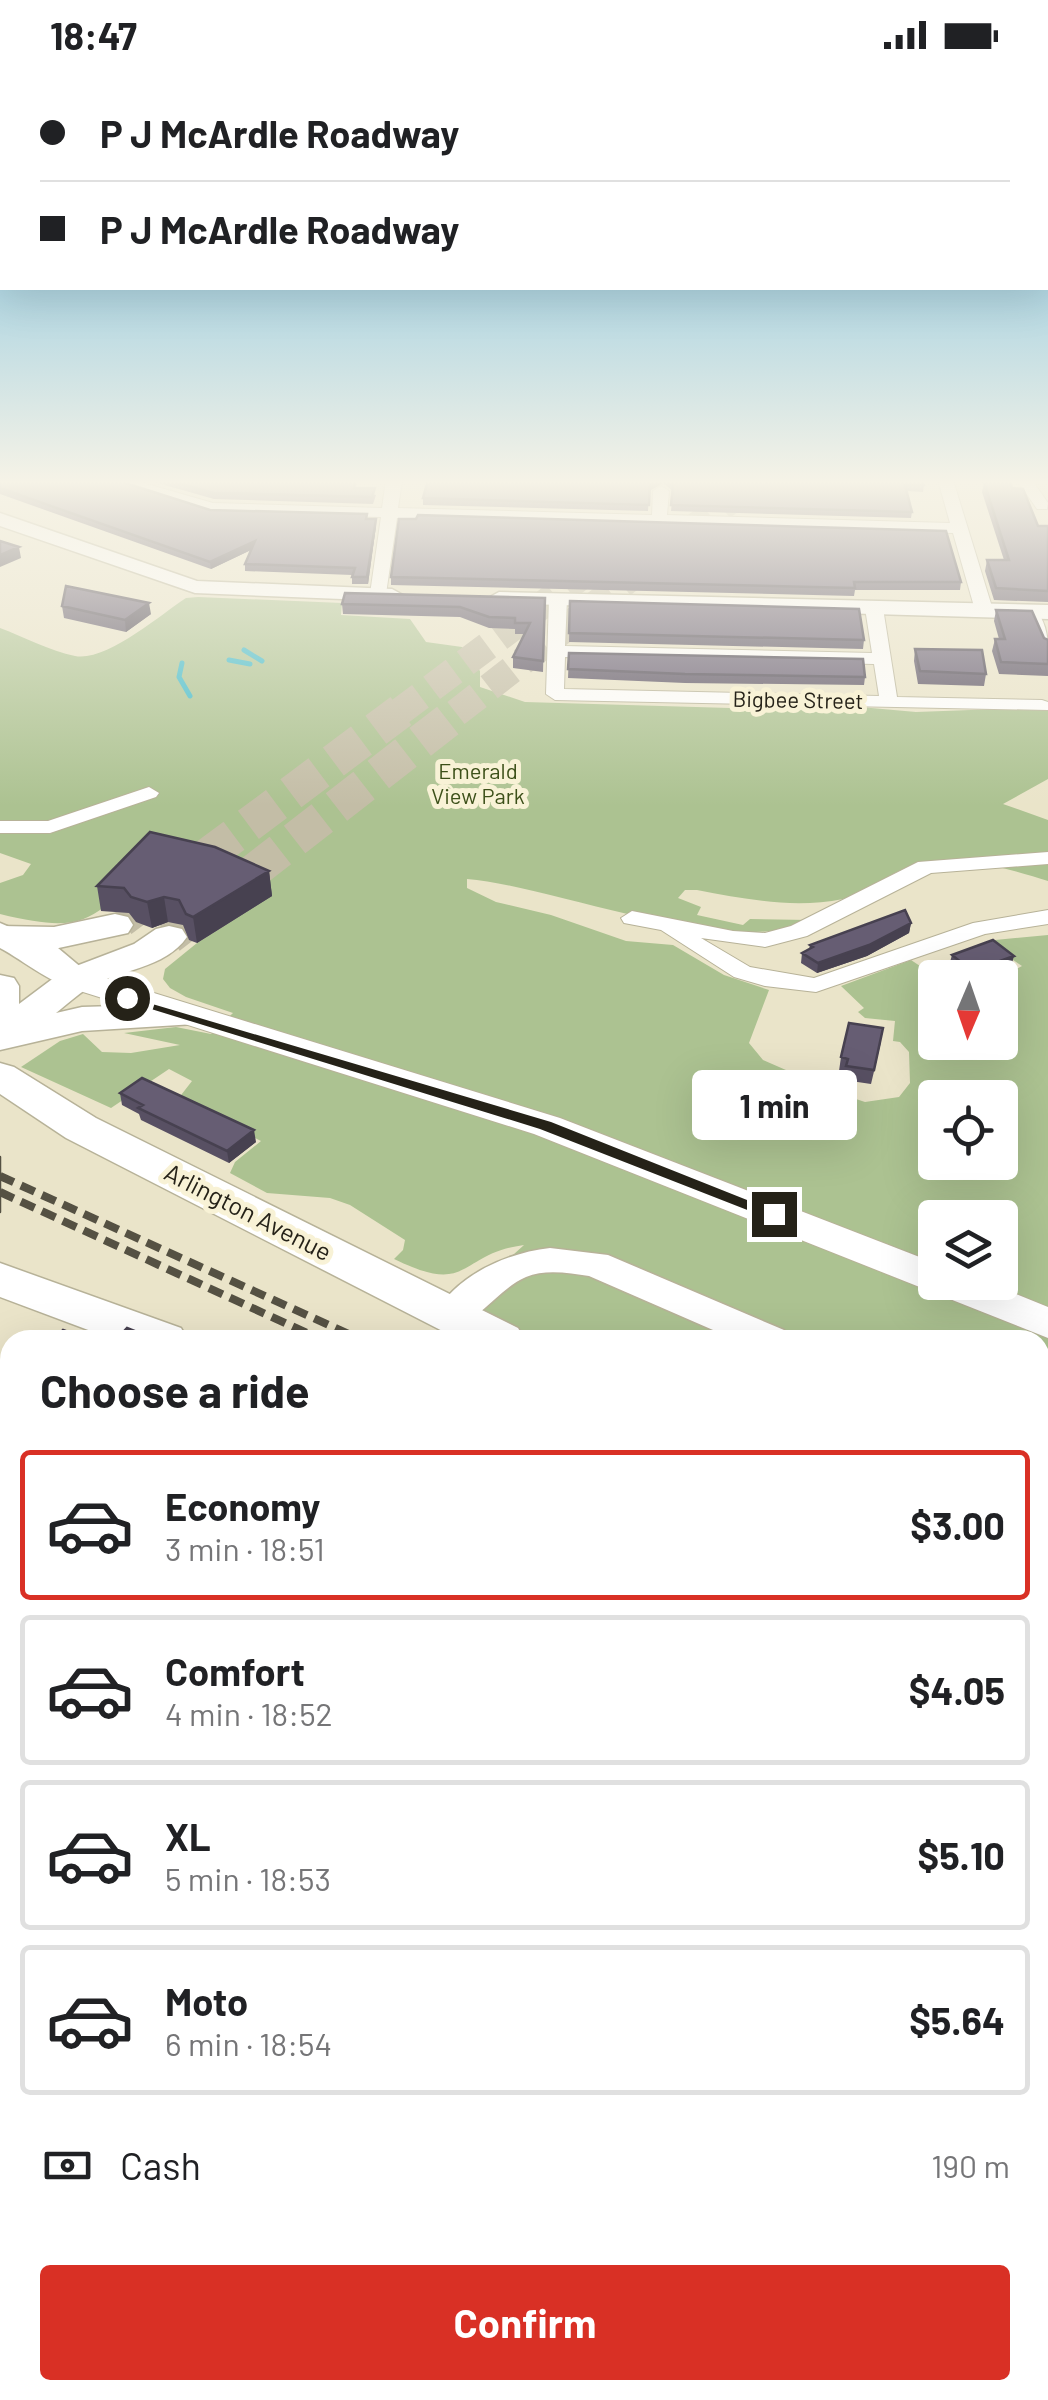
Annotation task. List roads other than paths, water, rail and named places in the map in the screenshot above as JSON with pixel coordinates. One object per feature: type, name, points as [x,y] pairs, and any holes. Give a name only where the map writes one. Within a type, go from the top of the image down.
[{"type":"main road","points":[[1,942],[54,938],[118,923],[86,953],[76,979]]},
{"type":"main road","points":[[0,1039],[76,979],[147,952],[169,936]]},
{"type":"main road","points":[[1,942],[76,979],[181,1016],[423,1085],[546,1125],[645,1161],[918,1272]]},
{"type":"main road","points":[[0,1022],[1,989]]},
{"type":"main road","points":[[0,1039],[76,1020],[181,1016]]},
{"type":"main road","name":"Arlington Avenue","points":[[0,1076],[81,1128],[481,1330]]},
{"type":"main road","points":[[0,1279],[137,1330]]},
{"type":"main road","points":[[990,1300],[1048,1323]]},
{"type":"street","points":[[240,589],[414,596]]},
{"type":"street","points":[[378,594],[379,589]]},
{"type":"street","points":[[978,589],[984,610]]},
{"type":"street","points":[[468,597],[1041,612]]},
{"type":"street","points":[[558,599],[556,651],[882,659]]},
{"type":"street","points":[[874,608],[888,702]]},
{"type":"street","name":"Bigbee Street","points":[[556,651],[555,694],[1045,705]]},
{"type":"street","points":[[0,827],[50,826],[149,792]]},
{"type":"street","points":[[632,918],[748,940],[782,937],[926,867],[1048,858]]},
{"type":"street","points":[[668,926],[680,939],[742,972],[816,985],[981,928],[1048,917]]},
{"type":"street","points":[[452,1316],[488,1280],[511,1266],[566,1260],[596,1264],[748,1330]]},
{"type":"lane","points":[[1041,612],[1048,647]]},
{"type":"waterway","points":[[244,650],[262,661]]},
{"type":"waterway","points":[[229,660],[250,664]]},
{"type":"waterway","points":[[182,663],[179,677],[190,696]]},
{"type":"tunnel","points":[[398,713],[564,589]]},
{"type":"tunnel","points":[[456,713],[616,589]]},
{"type":"tunnel","points":[[121,920],[401,711]]},
{"type":"tunnel","points":[[169,937],[460,711]]},
{"type":"tram line","points":[[0,1157],[0,1212]]},
{"type":"railway","points":[[0,1176],[340,1330]]},
{"type":"railway","points":[[0,1192],[300,1330]]},
{"type":"park label","name":"Emerald View Park","points":[[478,784]]}]
